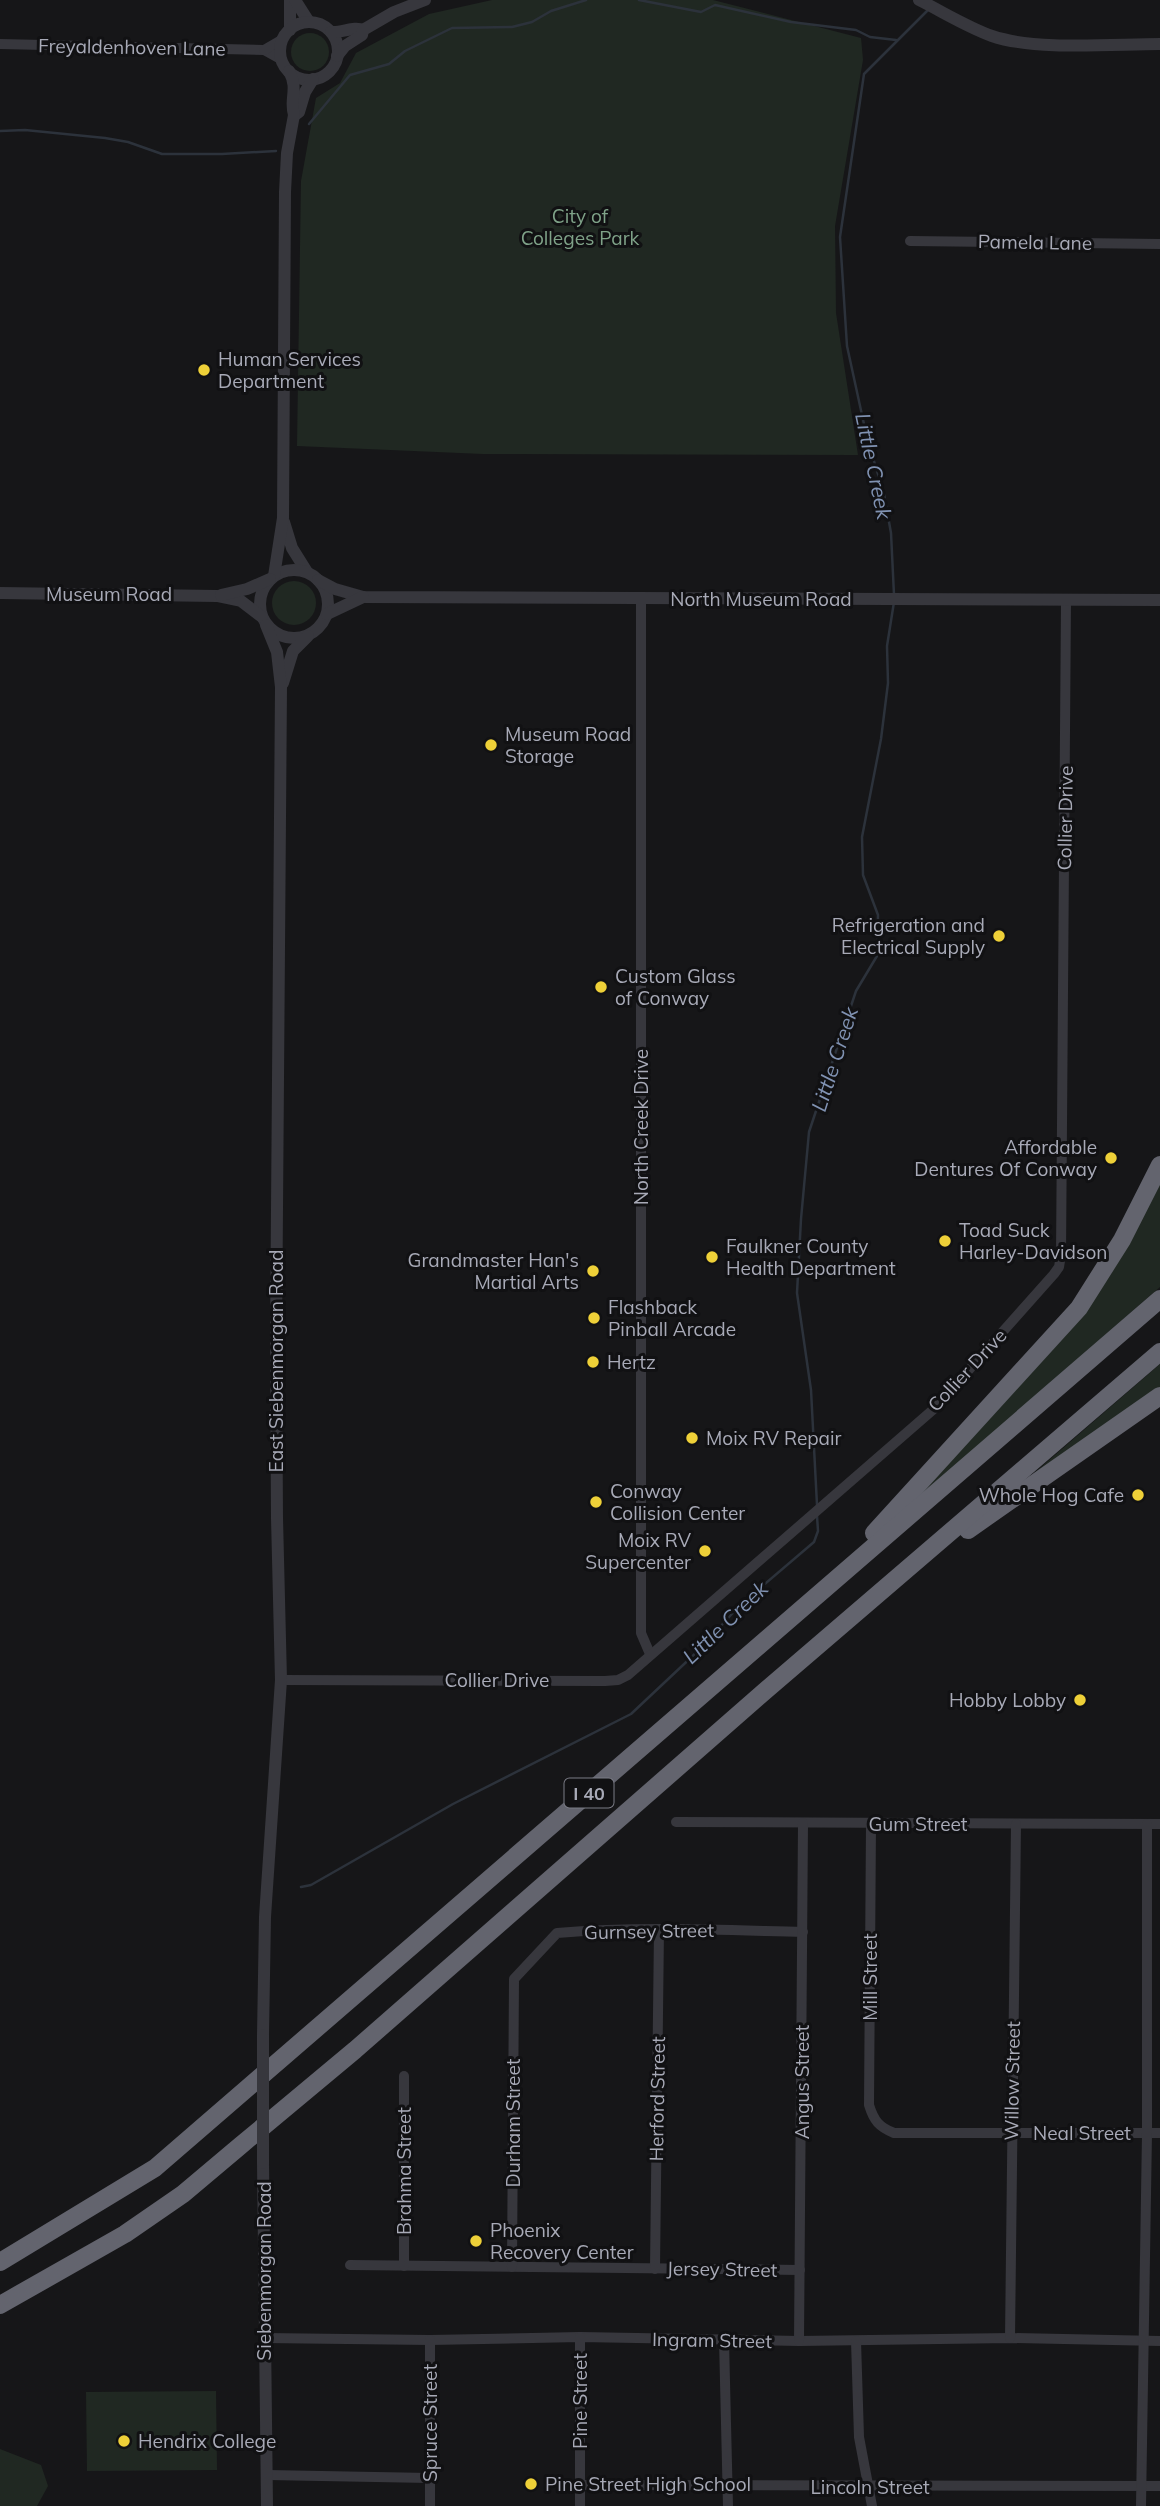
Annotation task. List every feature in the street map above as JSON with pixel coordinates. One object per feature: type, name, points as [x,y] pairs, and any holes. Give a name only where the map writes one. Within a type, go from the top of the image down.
[{"type":"highway","points":[[818,1594],[1079,1308],[1116,1251],[1160,1165]]},
{"type":"highway","name":"I 40","points":[[0,2262],[155,2168],[1160,1298]]},
{"type":"highway","name":"I 40","points":[[0,2305],[125,2234],[183,2194],[355,2050],[1160,1352]]},
{"type":"highway","points":[[887,1586],[1160,1396]]},
{"type":"street","points":[[292,0],[309,22]]},
{"type":"street","points":[[283,518],[292,548],[327,596],[327,614],[321,625],[313,633],[303,637],[283,637],[264,621],[260,596],[272,578],[283,518],[285,192],[295,89],[281,49],[287,34],[292,0]]},
{"type":"street","points":[[286,66],[298,77],[313,79],[327,73],[345,46],[362,35],[363,30],[394,12],[425,0]]},
{"type":"street","points":[[919,0],[992,36],[1015,41],[1042,44],[1160,44]]},
{"type":"street","points":[[264,50],[299,24],[309,22],[319,24],[331,32],[338,46],[337,56]]},
{"type":"street","points":[[331,32],[356,28],[363,30]]},
{"type":"street","name":"Freyaldenhoven Lane","points":[[0,44],[264,50],[286,66]]},
{"type":"street","points":[[294,115],[299,112],[305,92],[313,79]]},
{"type":"street","name":"Pamela Lane","points":[[910,241],[1160,244]]},
{"type":"street","points":[[272,578],[288,570],[313,576]]},
{"type":"street","name":"North Museum Road","points":[[313,576],[335,589],[363,597],[1160,600]]},
{"type":"street","name":"Museum Road","points":[[217,596],[247,589],[272,578]]},
{"type":"street","name":"Museum Road","points":[[0,593],[217,596],[241,601],[264,621]]},
{"type":"street","name":"North Museum Road","points":[[327,614],[363,597]]},
{"type":"street","name":"North Creek Drive","points":[[641,598],[641,1633],[650,1654]]},
{"type":"street","name":"Collier Drive","points":[[281,1679],[605,1681],[618,1680],[628,1675],[934,1408],[1059,1267],[1066,601]]},
{"type":"street","name":"East Siebenmorgan Road","points":[[263,2035],[265,1917],[281,1679],[276,1518],[276,1313],[281,687],[277,652],[264,621]]},
{"type":"street","name":"East Siebenmorgan Road","points":[[281,687],[293,651],[313,633]]},
{"type":"street","name":"Gum Street","points":[[676,1822],[1160,1824]]},
{"type":"street","name":"Angus Street","points":[[799,2341],[803,1823]]},
{"type":"street","name":"Mill Street","points":[[871,1823],[869,2105],[872,2117],[879,2127]]},
{"type":"street","name":"Willow Street","points":[[1010,2338],[1016,1824]]},
{"type":"street","points":[[1142,2506],[1147,2133],[1147,1824]]},
{"type":"street","name":"Gurnsey Street","points":[[514,1979],[557,1933],[659,1929],[803,1932]]},
{"type":"street","name":"Herford Street","points":[[655,2269],[659,1929]]},
{"type":"street","name":"Durham Street","points":[[512,2267],[514,1979]]},
{"type":"street","name":"Siebenmorgan Road","points":[[263,2035],[267,2506]]},
{"type":"street","name":"Brahma Street","points":[[404,2076],[404,2266]]},
{"type":"street","name":"Neal Street","points":[[879,2127],[894,2133],[1160,2133]]},
{"type":"street","name":"Jersey Street","points":[[350,2265],[800,2270]]},
{"type":"street","name":"Pine Street","points":[[580,2337],[580,2506]]},
{"type":"street","name":"Ingram Street","points":[[264,2338],[1160,2340]]},
{"type":"street","name":"Spruce Street","points":[[429,2340],[430,2506]]},
{"type":"street","points":[[723,2340],[728,2506]]},
{"type":"street","points":[[856,2341],[859,2437],[872,2506]]},
{"type":"street","points":[[267,2475],[430,2478]]},
{"type":"street","name":"Lincoln Street","points":[[580,2485],[1160,2486]]},
{"type":"green space","name":"City of Colleges Park","points":[[492,0],[713,0],[861,38],[863,60],[835,226],[836,313],[858,455],[483,454],[297,446],[301,181],[316,98],[340,83],[356,53],[429,14]]},
{"type":"green space","points":[[310,33],[323,39],[329,52],[323,65],[310,71],[297,65],[291,52],[297,39]]},
{"type":"green space","points":[[294,581],[310,587],[316,603],[310,619],[294,625],[278,619],[272,603],[278,587]]},
{"type":"green space","points":[[1160,1182],[1160,1287],[908,1507],[1067,1334],[1111,1274]]},
{"type":"green space","points":[[1160,1364],[1160,1393],[1011,1493]]},
{"type":"green space","points":[[216,2391],[217,2470],[87,2471],[86,2392]]},
{"type":"green space","points":[[0,2449],[41,2465],[48,2486],[37,2506],[0,2506]]},
{"type":"waterway","points":[[309,124],[350,75],[389,64],[405,51],[452,28],[512,27],[532,22],[551,11],[586,0]]},
{"type":"waterway","points":[[639,0],[701,12],[715,5],[791,22],[856,30],[870,37],[896,40]]},
{"type":"waterway","name":"Little Creek","points":[[894,595],[891,533],[884,494],[867,438],[847,346],[840,237],[864,74],[928,10]]},
{"type":"waterway","points":[[0,131],[25,130],[105,138],[128,142],[162,154],[276,151]]},
{"type":"waterway","name":"Little Creek","points":[[817,1505],[811,1390],[797,1293],[801,1219],[809,1132],[856,991],[877,956],[878,915],[863,875],[862,837],[881,739],[888,683],[887,646],[894,602]]},
{"type":"waterway","name":"Little Creek","points":[[301,1887],[311,1885],[453,1804],[631,1714],[699,1650],[740,1605],[814,1542],[818,1531],[817,1516]]},
{"type":"place","name":"Human Services Department","points":[[204,370]]},
{"type":"place","name":"Museum Road Storage","points":[[491,745]]},
{"type":"place","name":"Refrigeration and Electrical Supply","points":[[999,936]]},
{"type":"place","name":"Custom Glass of Conway","points":[[601,987]]},
{"type":"place","name":"Affordable Dentures Of Conway","points":[[1111,1158]]},
{"type":"place","name":"Toad Suck Harley-Davidson","points":[[945,1241]]},
{"type":"place","name":"Faulkner County Health Department","points":[[712,1257]]},
{"type":"place","name":"Grandmaster Han's Martial Arts","points":[[593,1271]]},
{"type":"place","name":"Flashback Pinball Arcade","points":[[594,1318]]},
{"type":"place","name":"Hertz","points":[[593,1362]]},
{"type":"place","name":"Moix RV Repair","points":[[692,1438]]},
{"type":"place","name":"Whole Hog Cafe","points":[[1138,1495]]},
{"type":"place","name":"Conway Collision Center","points":[[596,1502]]},
{"type":"place","name":"Moix RV Supercenter","points":[[705,1551]]},
{"type":"place","name":"Hobby Lobby","points":[[1080,1700]]},
{"type":"place","name":"Phoenix Recovery Center","points":[[476,2241]]},
{"type":"place","name":"Hendrix College","points":[[124,2441]]},
{"type":"place","name":"Pine Street High School","points":[[531,2484]]}]
